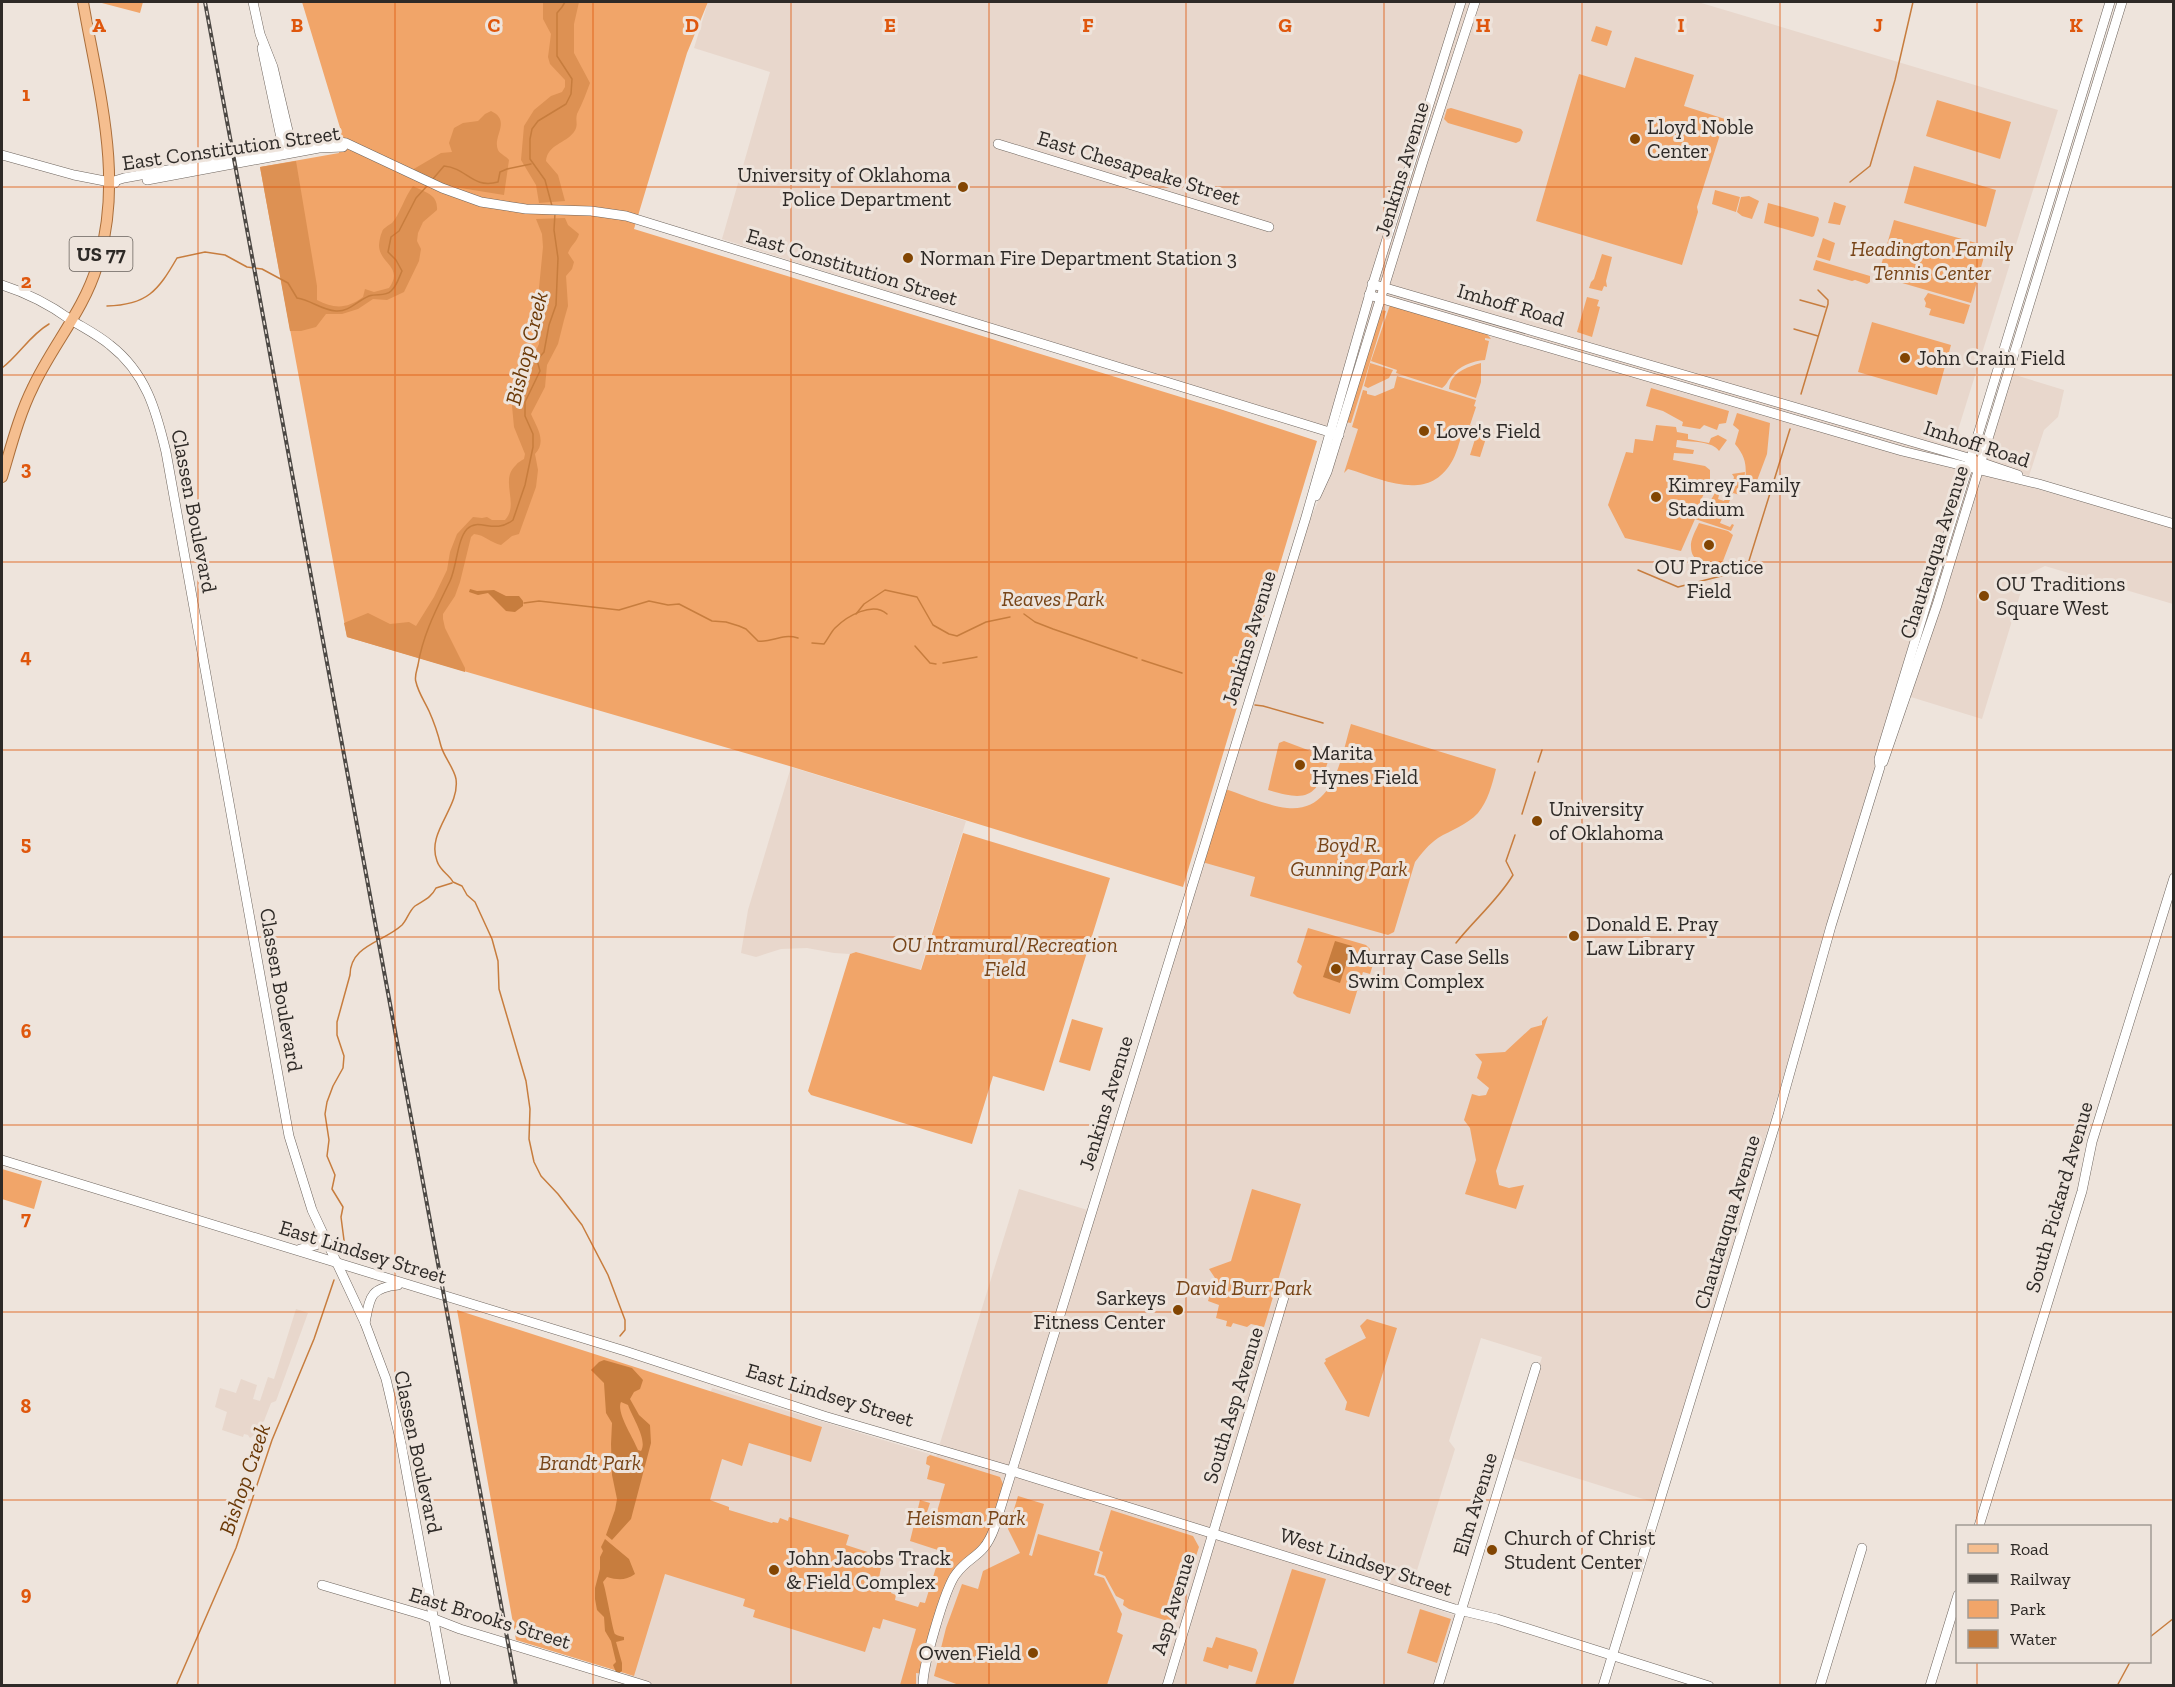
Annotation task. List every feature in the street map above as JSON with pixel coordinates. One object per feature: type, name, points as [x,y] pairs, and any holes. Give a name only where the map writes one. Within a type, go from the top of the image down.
[{"type":"main road","name":"US 77","points":[[2,477],[33,386],[97,269],[109,217],[111,182],[103,111],[83,2]]},
{"type":"street","points":[[253,2],[260,34],[273,67],[274,90],[288,151]]},
{"type":"street","name":"Jenkins Avenue","points":[[923,1686],[924,1665],[950,1583],[962,1567],[980,1554],[987,1545],[1012,1471],[1306,517],[1327,472],[1334,434],[1372,284],[1461,2]]},
{"type":"street","name":"Jenkins Avenue","points":[[1334,434],[1381,299],[1475,2]]},
{"type":"street","name":"Chautauqua Avenue","points":[[1880,767],[1879,759],[1882,749],[2110,2]]},
{"type":"street","name":"Chautauqua Avenue","points":[[1603,1686],[1778,1115],[1831,926],[1880,767],[1885,760],[1934,615],[2122,2]]},
{"type":"street","name":"East Chesapeake Street","points":[[998,144],[1269,227]]},
{"type":"street","name":"East Constitution Street","points":[[2,155],[53,170],[122,184],[288,151],[354,148],[434,184],[481,202],[536,210],[604,212],[626,216],[1334,434]]},
{"type":"street","points":[[1411,158],[1423,161]]},
{"type":"street","points":[[1398,200],[1410,204]]},
{"type":"street","name":"Imhoff Road","points":[[1372,284],[1980,467],[2015,474],[2039,484],[2174,524]]},
{"type":"street","name":"Classen Boulevard","points":[[2,285],[24,292],[58,310],[109,344],[130,364],[144,383],[156,413],[166,452],[287,1126],[302,1179],[320,1229],[365,1323],[386,1379],[446,1686]]},
{"type":"street","name":"Imhoff Road","points":[[1369,295],[1850,436],[1970,464]]},
{"type":"street","name":"South Pickard Avenue","points":[[1979,1525],[2082,1191],[2092,1142],[2174,878]]},
{"type":"street","name":"East Lindsey Street","points":[[2,1160],[298,1249],[403,1284],[1012,1471]]},
{"type":"street","points":[[298,1249],[316,1245],[320,1229]]},
{"type":"street","points":[[365,1323],[369,1300],[373,1294],[381,1288],[403,1284]]},
{"type":"street","name":"South Asp Avenue","points":[[1214,1533],[1287,1287]]},
{"type":"street","name":"Elm Avenue","points":[[1438,1686],[1536,1367]]},
{"type":"street","name":"West Lindsey Street","points":[[1012,1471],[1709,1686]]},
{"type":"street","name":"Asp Avenue","points":[[1167,1686],[1214,1533]]},
{"type":"street","points":[[1821,1686],[1862,1548]]},
{"type":"street","name":"East Brooks Street","points":[[322,1585],[415,1612],[460,1629],[647,1686]]},
{"type":"street","points":[[415,1612],[425,1611],[430,1599]]},
{"type":"street","points":[[1930,1686],[1956,1602]]},
{"type":"street","points":[[440,1653],[446,1633],[460,1629]]},
{"type":"shaded area","points":[[543,2],[579,2],[574,24],[574,53],[590,83],[577,114],[575,130],[547,155],[546,161],[558,175],[565,201],[539,203],[536,185],[521,160],[524,126],[534,110],[551,96],[562,92],[565,87],[565,80],[550,64],[548,57],[551,34],[543,19]]},
{"type":"shaded area","name":"University of Oklahoma","points":[[708,2],[1698,2],[2058,110],[1958,430],[1982,473],[2173,528],[2173,604],[2045,566],[2026,575],[1982,719],[1898,693],[1656,1503],[1512,1458],[1542,1357],[1481,1338],[1449,1441],[1455,1449],[1408,1599],[1456,1616],[1435,1685],[656,1686],[626,1677],[712,1388],[936,1456],[1019,1189],[1094,1212],[1302,538],[1331,472],[1342,434],[722,239],[770,72],[694,48]]},
{"type":"shaded area","points":[[491,111],[497,115],[501,124],[497,139],[498,150],[509,160],[504,195],[448,186],[412,170],[441,153],[452,152],[449,143],[454,128],[463,123],[478,121]]},
{"type":"shaded area","points":[[296,161],[317,286],[317,300],[329,305],[346,306],[363,297],[365,289],[374,292],[389,288],[394,275],[380,252],[380,237],[383,229],[395,220],[413,186],[427,192],[436,200],[437,210],[423,222],[418,233],[417,241],[421,249],[419,261],[404,292],[387,300],[373,299],[358,309],[342,314],[326,314],[316,327],[290,331],[260,167]]},
{"type":"shaded area","points":[[565,218],[568,225],[579,234],[568,253],[574,262],[566,276],[568,306],[558,344],[547,365],[545,387],[531,414],[541,439],[539,449],[535,454],[538,470],[536,487],[519,534],[512,536],[501,545],[478,535],[474,534],[471,537],[455,596],[443,614],[445,628],[465,672],[347,637],[344,623],[368,613],[390,624],[409,622],[416,626],[447,570],[450,552],[457,534],[473,517],[505,520],[509,514],[511,500],[509,478],[511,471],[524,459],[525,454],[514,427],[512,406],[514,394],[529,372],[539,344],[541,302],[539,288],[543,247],[542,234],[536,219]]},
{"type":"shaded area","points":[[2012,374],[2064,390],[2058,417],[2044,430],[2029,476],[1986,462]]},
{"type":"shaded area","points":[[791,767],[966,821],[920,971],[856,952],[834,953],[807,948],[781,949],[756,957],[741,953],[748,910]]},
{"type":"shaded area","points":[[296,1309],[308,1313],[276,1401],[271,1403],[260,1425],[262,1429],[250,1438],[248,1435],[244,1434],[243,1437],[222,1430],[227,1412],[215,1407],[220,1388],[236,1393],[241,1379],[257,1385],[253,1399],[260,1401],[268,1377],[274,1379]]},
{"type":"green space","points":[[98,2],[143,2],[140,13]]},
{"type":"green space","name":"Reaves Park","points":[[302,2],[708,2],[687,53],[634,229],[1317,441],[1183,887],[786,765],[347,637],[260,167],[339,153],[341,131]]},
{"type":"green space","points":[[1596,26],[1612,31],[1607,46],[1591,41]]},
{"type":"green space","points":[[1635,57],[1694,75],[1684,106],[1725,119],[1697,207],[1698,212],[1682,265],[1536,221],[1579,74],[1625,88]]},
{"type":"green space","points":[[1937,100],[2011,122],[2000,159],[1926,136]]},
{"type":"green space","points":[[1451,108],[1521,129],[1523,132],[1520,141],[1516,143],[1448,123],[1444,119],[1447,109]]},
{"type":"green space","points":[[1914,166],[1996,190],[1986,227],[1904,203]]},
{"type":"green space","points":[[1715,190],[1740,197],[1736,212],[1712,204]]},
{"type":"green space","points":[[1749,196],[1759,201],[1752,219],[1737,212],[1741,197]]},
{"type":"green space","points":[[1834,202],[1846,206],[1840,225],[1828,223]]},
{"type":"green space","points":[[1768,203],[1818,217],[1814,236],[1764,223]]},
{"type":"green space","name":"Headington Family Tennis Center","points":[[1894,220],[1987,246],[1971,303],[1878,276]]},
{"type":"green space","points":[[1823,238],[1835,243],[1830,261],[1817,257]]},
{"type":"green space","points":[[1602,254],[1612,257],[1606,281],[1607,287],[1604,286],[1602,291],[1589,288]]},
{"type":"green space","points":[[1816,260],[1870,276],[1870,282],[1867,284],[1852,281],[1813,270]]},
{"type":"green space","points":[[1928,293],[1970,305],[1964,324],[1929,315],[1931,309],[1925,307],[1924,299]]},
{"type":"green space","points":[[1587,297],[1599,300],[1597,306],[1600,307],[1592,337],[1577,332]]},
{"type":"green space","points":[[1390,305],[1486,333],[1491,339],[1485,338],[1489,341],[1485,360],[1462,367],[1442,388],[1396,373],[1397,370],[1371,361]]},
{"type":"green space","points":[[1381,310],[1386,311],[1351,423],[1346,422]]},
{"type":"green space","name":"John Crain Field","points":[[1872,322],[1951,345],[1937,395],[1858,372]]},
{"type":"green space","points":[[1370,363],[1393,370],[1389,378],[1368,388],[1364,386]]},
{"type":"green space","points":[[1481,363],[1481,382],[1476,398],[1449,389],[1456,375]]},
{"type":"green space","name":"Love's Field","points":[[1397,376],[1476,400],[1470,425],[1490,431],[1480,457],[1470,455],[1476,436],[1463,432],[1451,463],[1441,475],[1430,482],[1403,485],[1348,469],[1344,473],[1358,429],[1352,427],[1363,390],[1375,396],[1394,388]]},
{"type":"green space","points":[[1651,388],[1729,411],[1726,423],[1719,424],[1717,430],[1704,425],[1700,429],[1682,426],[1683,422],[1663,411],[1646,406]]},
{"type":"green space","points":[[1737,413],[1770,423],[1767,454],[1752,494],[1749,493],[1747,487],[1744,458],[1735,444],[1739,430],[1733,425]]},
{"type":"green space","name":"Kimrey Family Stadium","points":[[1656,425],[1676,427],[1677,432],[1688,434],[1688,439],[1709,443],[1711,438],[1718,435],[1727,440],[1719,451],[1712,445],[1677,440],[1676,447],[1694,450],[1693,454],[1674,453],[1673,460],[1705,466],[1710,470],[1710,480],[1698,507],[1705,510],[1715,493],[1719,495],[1718,499],[1724,501],[1728,492],[1730,493],[1734,477],[1732,474],[1745,472],[1744,483],[1738,487],[1741,493],[1740,495],[1733,493],[1720,523],[1730,527],[1734,525],[1731,531],[1695,519],[1681,551],[1625,538],[1608,505],[1626,452],[1633,453],[1635,439],[1653,441]]},
{"type":"green space","name":"OU Practice Field","points":[[1699,523],[1728,531],[1733,535],[1721,566],[1706,565],[1694,557],[1691,544]]},
{"type":"green space","name":"Boyd R. Gunning Park","points":[[1351,724],[1496,769],[1487,798],[1478,813],[1464,824],[1435,840],[1415,862],[1394,932],[1388,935],[1250,896],[1255,877],[1202,862],[1225,789],[1280,807],[1303,807],[1315,802],[1333,780]]},
{"type":"green space","name":"Marita Hynes Field","points":[[1284,741],[1329,758],[1320,782],[1309,794],[1292,796],[1268,790],[1279,743]]},
{"type":"green space","name":"OU Intramural/Recreation Field","points":[[963,833],[1110,878],[1044,1091],[993,1076],[972,1144],[811,1095],[808,1091],[850,954],[856,952],[921,970]]},
{"type":"green space","name":"Murray Case Sells Swim Complex","points":[[1308,928],[1366,945],[1370,949],[1368,956],[1375,958],[1370,974],[1363,972],[1350,1014],[1297,997],[1293,993],[1302,966],[1297,962]]},
{"type":"green space","points":[[1548,1016],[1496,1171],[1499,1185],[1509,1188],[1524,1185],[1516,1209],[1465,1194],[1476,1160],[1470,1128],[1464,1120],[1472,1094],[1486,1095],[1489,1088],[1477,1078],[1482,1062],[1475,1054],[1505,1052],[1531,1028],[1542,1025],[1542,1021]]},
{"type":"green space","points":[[1072,1019],[1103,1028],[1090,1071],[1059,1062]]},
{"type":"green space","points":[[2,1169],[42,1181],[34,1209],[2,1199]]},
{"type":"green space","name":"David Burr Park","points":[[1252,1189],[1301,1204],[1264,1327],[1251,1324],[1247,1327],[1233,1323],[1231,1327],[1226,1326],[1227,1321],[1216,1318],[1219,1305],[1208,1301],[1215,1278],[1209,1269],[1231,1261]]},
{"type":"green space","name":"Brandt Park","points":[[457,1310],[822,1427],[811,1462],[749,1443],[742,1466],[722,1459],[710,1500],[729,1507],[729,1510],[772,1523],[778,1523],[780,1518],[788,1521],[789,1517],[849,1535],[846,1545],[883,1557],[879,1578],[894,1583],[891,1593],[896,1595],[895,1600],[918,1607],[920,1602],[925,1603],[938,1561],[944,1563],[947,1553],[910,1541],[920,1500],[930,1503],[927,1512],[936,1515],[945,1484],[927,1479],[930,1466],[926,1464],[927,1457],[930,1455],[1000,1477],[1003,1484],[994,1529],[957,1572],[923,1674],[916,1673],[916,1685],[900,1685],[916,1629],[883,1619],[880,1629],[873,1627],[865,1652],[753,1617],[755,1610],[743,1606],[745,1599],[665,1574],[634,1676],[516,1640]]},
{"type":"green space","points":[[1367,1319],[1397,1328],[1369,1417],[1345,1410],[1347,1402],[1324,1363],[1325,1359],[1366,1338],[1360,1326]]},
{"type":"green space","points":[[1018,1496],[1044,1504],[1029,1555],[1032,1556],[1038,1534],[1100,1552],[1094,1575],[1104,1578],[1122,1614],[1117,1632],[1123,1635],[1107,1685],[959,1685],[934,1676],[946,1628],[962,1584],[978,1589],[983,1571],[1020,1553],[1008,1529]]},
{"type":"green space","points":[[1111,1510],[1193,1536],[1199,1547],[1174,1623],[1129,1609],[1123,1605],[1124,1600],[1116,1596],[1105,1576],[1097,1573],[1103,1552],[1099,1550]]},
{"type":"green space","points":[[1292,1569],[1326,1579],[1293,1685],[1255,1685]]},
{"type":"green space","points":[[1420,1609],[1451,1619],[1437,1663],[1407,1653]]},
{"type":"green space","points":[[1216,1637],[1256,1649],[1258,1653],[1252,1672],[1229,1665],[1228,1669],[1203,1661],[1207,1647],[1212,1648]]},
{"type":"water","points":[[470,589],[494,590],[506,596],[519,596],[523,601],[523,606],[515,612],[506,611],[488,593],[478,595],[469,592]]},
{"type":"water","points":[[1335,941],[1352,946],[1340,983],[1323,977]]},
{"type":"water","points":[[604,1360],[632,1368],[643,1380],[640,1389],[634,1392],[630,1399],[639,1415],[650,1425],[651,1443],[631,1519],[612,1540],[606,1535],[617,1499],[612,1475],[612,1423],[606,1413],[604,1383],[591,1370]],"holes":[[[621,1402],[628,1405],[641,1435],[643,1446],[641,1451],[638,1450],[621,1412]]]},
{"type":"water","points":[[605,1539],[629,1559],[635,1574],[621,1579],[607,1577],[603,1582],[614,1632],[624,1637],[624,1640],[616,1642],[622,1663],[622,1671],[619,1673],[613,1665],[616,1662],[611,1641],[605,1631],[604,1617],[597,1610],[595,1599],[600,1557],[603,1551],[601,1547]]},
{"type":"waterway","name":"Bishop Creek","points":[[552,206],[545,180],[530,159],[530,139],[532,129],[538,121],[566,104],[571,94],[572,79],[557,56],[557,13],[565,2]]},
{"type":"waterway","points":[[1850,182],[1870,166],[1895,80],[1913,2]]},
{"type":"waterway","points":[[432,180],[444,166],[458,170],[482,183],[498,182],[500,172],[531,164]]},
{"type":"waterway","points":[[107,306],[132,303],[142,299],[164,279],[177,258],[205,252],[225,255],[247,267],[262,269],[288,283],[297,298],[331,310],[345,310],[369,296],[389,293],[395,287],[402,271],[388,252],[391,237],[399,231],[416,198],[427,186]]},
{"type":"waterway","name":"Bishop Creek","points":[[555,213],[554,230],[558,258],[556,305],[549,325],[544,352],[537,360],[540,371],[525,402],[525,416],[533,434],[533,447],[525,485],[513,520],[499,526],[472,526],[464,534],[452,575],[423,643],[415,678],[442,750],[456,779],[453,800],[436,840],[437,861],[453,882],[462,886],[475,902],[492,939],[498,961],[499,989],[526,1081],[530,1109],[529,1139],[534,1162],[541,1176],[582,1225],[608,1275],[625,1320],[625,1330],[620,1336]]},
{"type":"waterway","points":[[1801,394],[1828,304],[1828,300],[1818,290]]},
{"type":"waterway","points":[[1800,300],[1825,307]]},
{"type":"waterway","points":[[2,368],[49,324]]},
{"type":"waterway","points":[[1794,329],[1818,336]]},
{"type":"waterway","points":[[1638,570],[1678,587],[1729,574],[1748,564],[1790,429]]},
{"type":"waterway","points":[[856,614],[864,604],[885,590],[917,597],[933,625],[957,636],[986,622],[1010,617]]},
{"type":"waterway","points":[[524,603],[539,601],[619,610],[649,601],[668,605],[679,604],[712,621],[726,622],[746,629],[758,641],[787,637],[798,638]]},
{"type":"waterway","points":[[812,643],[824,644],[840,623],[860,612],[875,609],[887,614]]},
{"type":"waterway","points":[[1024,614],[1035,622],[1137,658]]},
{"type":"waterway","points":[[915,646],[930,663],[936,664]]},
{"type":"waterway","points":[[943,663],[977,657]]},
{"type":"waterway","points":[[1142,660],[1182,673]]},
{"type":"waterway","points":[[1230,691],[1236,701]]},
{"type":"waterway","points":[[1255,705],[1323,723]]},
{"type":"waterway","points":[[1538,762],[1542,750]]},
{"type":"waterway","points":[[1522,814],[1535,772]]},
{"type":"waterway","points":[[1456,943],[1513,875],[1506,861],[1515,835]]},
{"type":"waterway","name":"Bishop Creek","points":[[345,1248],[341,1217],[343,1207],[332,1189],[335,1175],[327,1156],[329,1140],[325,1114],[333,1086],[343,1068],[344,1056],[337,1035],[337,1022],[351,965],[362,950],[402,925],[413,908],[430,897],[436,888],[452,883]]},
{"type":"waterway","name":"Bishop Creek","points":[[176,1686],[236,1548],[272,1440],[314,1339],[334,1280]]},
{"type":"waterway","points":[[2151,1636],[2174,1618]]},
{"type":"waterway","points":[[2117,1686],[2129,1663]]},
{"type":"railway","points":[[205,2],[516,1686]]},
{"type":"place","name":"Lloyd Noble Center","points":[[1635,139]]},
{"type":"place","name":"University of Oklahoma Police Department","points":[[963,187]]},
{"type":"place","name":"Norman Fire Department Station 3","points":[[908,258]]},
{"type":"place","name":"John Crain Field","points":[[1905,358]]},
{"type":"place","name":"Love's Field","points":[[1424,431]]},
{"type":"place","name":"Kimrey Family Stadium","points":[[1656,497]]},
{"type":"place","name":"OU Practice Field","points":[[1709,545]]},
{"type":"place","name":"OU Traditions Square West","points":[[1984,596]]},
{"type":"place","name":"Marita Hynes Field","points":[[1300,765]]},
{"type":"place","name":"University of Oklahoma","points":[[1537,821]]},
{"type":"place","name":"Donald E. Pray Law Library","points":[[1574,936]]},
{"type":"place","name":"Murray Case Sells Swim Complex","points":[[1336,969]]},
{"type":"place","name":"Sarkeys Fitness Center","points":[[1178,1310]]},
{"type":"place","name":"Church of Christ Student Center","points":[[1492,1550]]},
{"type":"place","name":"John Jacobs Track & Field Complex","points":[[774,1570]]},
{"type":"place","name":"Owen Field","points":[[1033,1653]]},
{"type":"park label","name":"Heisman Park","points":[[966,1518]]}]
